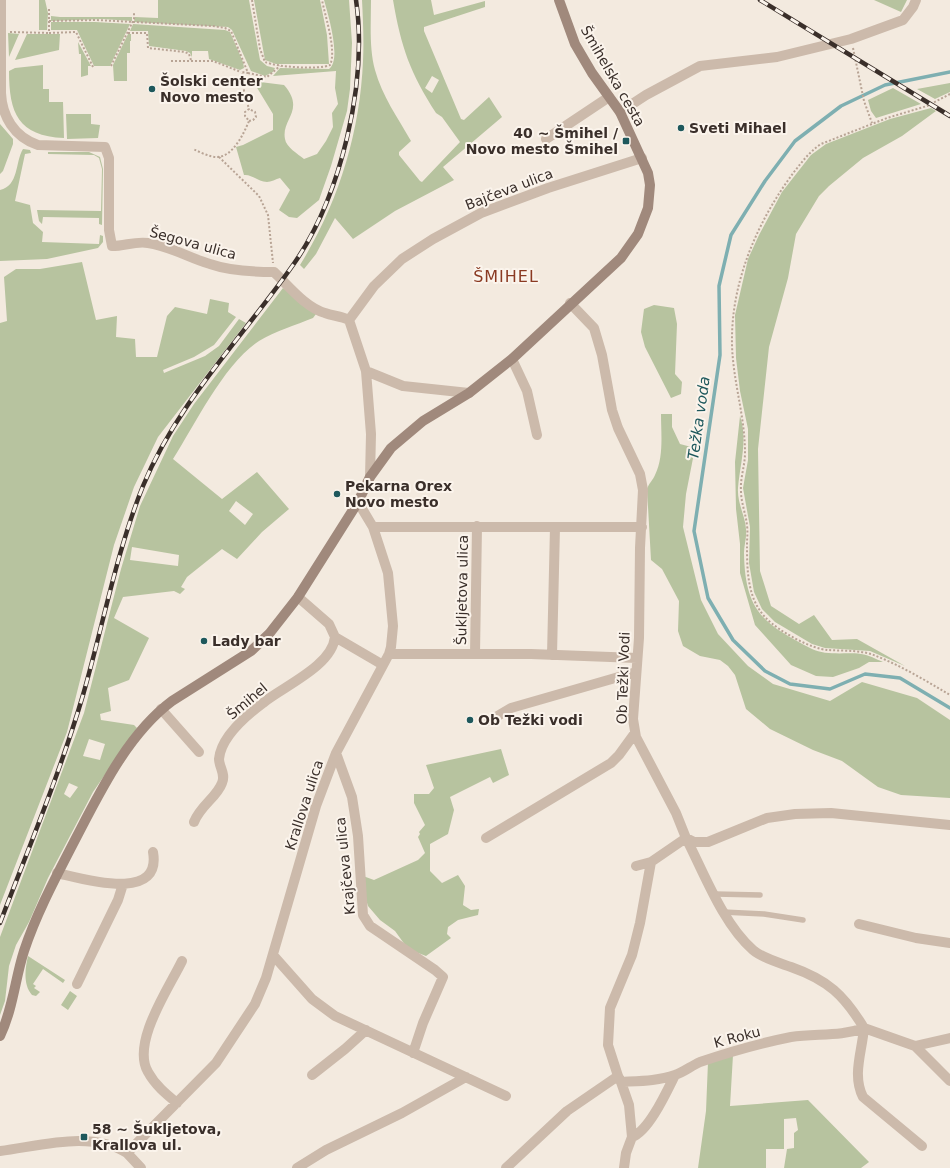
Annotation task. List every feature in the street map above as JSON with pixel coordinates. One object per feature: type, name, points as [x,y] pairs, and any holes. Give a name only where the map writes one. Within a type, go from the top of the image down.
[{"type":"street","name":"Šegova ulica","points":[[1,0],[1,108],[12,127],[29,142],[47,146],[106,148],[109,158],[109,230],[112,246],[133,242],[148,243],[165,247],[210,265],[232,270],[274,272]]},
{"type":"street","name":"Šmihelska cesta","points":[[0,1036],[8,1015],[24,951],[57,873],[115,768],[145,726],[161,709],[188,690],[251,651],[269,634],[298,597],[358,502],[370,477],[387,453],[399,440],[424,421],[469,394],[512,359],[570,303],[621,258],[638,234],[648,208],[650,196],[648,173],[620,112],[576,44],[559,0]]},
{"type":"street","points":[[620,112],[646,95],[700,66],[777,57],[851,39],[903,20],[913,7],[916,0]]},
{"type":"street","points":[[546,138],[610,97]]},
{"type":"street","name":"Bajčeva ulica","points":[[345,318],[374,286],[402,259],[433,239],[481,213],[548,188],[642,158]]},
{"type":"street","points":[[274,272],[310,305],[325,313],[345,318],[366,371],[371,434],[370,477]]},
{"type":"street","name":"Ob Težki Vodi","points":[[570,303],[594,328],[599,342],[612,410],[618,428],[640,474],[643,490],[637,658],[633,719],[636,737],[676,813],[686,838],[723,912],[742,940],[754,951],[812,975],[831,986],[846,1002],[864,1028]]},
{"type":"street","points":[[512,359],[527,391],[537,435]]},
{"type":"street","points":[[366,371],[403,386],[469,394]]},
{"type":"street","name":"Krallova ulica","points":[[127,1153],[216,1063],[255,1004],[266,978],[316,806],[336,754],[389,654],[393,626],[392,597],[386,565],[373,526],[358,502]]},
{"type":"street","name":"Šukljetova ulica","points":[[373,526],[642,527]]},
{"type":"street","name":"Šukljetova ulica","points":[[475,654],[477,526]]},
{"type":"street","points":[[552,655],[555,527]]},
{"type":"street","points":[[298,597],[328,624],[335,637],[383,665]]},
{"type":"street","name":"Šmihel","points":[[194,822],[198,811],[222,782],[224,776],[219,760],[227,738],[239,723],[263,702],[319,664],[334,645],[335,637]]},
{"type":"street","name":"Šukljetova ulica","points":[[389,654],[552,655],[637,658]]},
{"type":"street","points":[[489,721],[511,708],[636,672]]},
{"type":"street","points":[[161,709],[199,752]]},
{"type":"street","name":"Ob Težki Vodi","points":[[486,838],[611,763],[619,755],[635,732]]},
{"type":"street","name":"Krajčeva ulica","points":[[336,754],[352,797],[358,836],[363,915],[370,926],[435,970],[443,978],[423,1023],[413,1053]]},
{"type":"street","points":[[636,866],[651,862],[686,838],[694,842],[708,842],[767,818],[795,814],[831,813],[950,825]]},
{"type":"street","points":[[57,873],[85,879],[123,884],[136,883],[148,878],[152,868],[154,852]]},
{"type":"street","points":[[624,1168],[626,1153],[632,1137],[629,1104],[608,1045],[610,1008],[632,955],[640,923],[651,862]]},
{"type":"street","points":[[77,984],[115,906],[123,884]]},
{"type":"street","points":[[859,924],[916,938],[950,943]]},
{"type":"street","points":[[273,955],[312,999],[335,1016],[506,1096]]},
{"type":"street","points":[[177,1103],[159,1088],[147,1071],[143,1058],[144,1042],[152,1021],[182,961]]},
{"type":"street","points":[[922,1146],[863,1097],[857,1076],[864,1028],[915,1046],[950,1081]]},
{"type":"street","name":"K Roku","points":[[506,1168],[568,1110],[619,1079],[648,1080],[675,1075],[698,1063],[734,1051],[792,1037],[836,1035],[852,1033],[864,1028]]},
{"type":"street","points":[[312,1075],[366,1030]]},
{"type":"street","points":[[915,1046],[950,1038]]},
{"type":"street","points":[[632,1137],[638,1135],[645,1126],[675,1075]]},
{"type":"street","points":[[297,1168],[326,1150],[402,1112],[466,1077]]},
{"type":"street","points":[[0,1151],[87,1141],[106,1144],[127,1153],[141,1168]]},
{"type":"lane","points":[[715,894],[760,895]]},
{"type":"lane","points":[[723,912],[764,914],[803,920]]},
{"type":"path","points":[[252,0],[263,60],[273,65],[280,66],[319,67],[330,65],[333,60],[331,42],[322,0]]},
{"type":"path","points":[[49,9],[49,33]]},
{"type":"path","points":[[111,66],[128,33],[134,12]]},
{"type":"path","points":[[49,21],[96,20],[225,28],[231,31],[248,73]]},
{"type":"path","points":[[7,32],[76,32],[93,67]]},
{"type":"path","points":[[128,33],[147,33],[148,48],[185,52],[189,54],[191,60]]},
{"type":"path","points":[[851,39],[864,101],[872,124]]},
{"type":"path","points":[[171,61],[212,61],[242,72],[267,77],[280,66]]},
{"type":"path","points":[[193,149],[210,156],[218,157],[226,155],[236,145],[249,120],[253,120],[256,117],[253,110],[249,109],[244,91],[242,72]]},
{"type":"path","points":[[950,94],[927,106],[872,124],[821,144],[811,150],[782,188],[761,226],[746,260],[736,298],[732,336],[735,378],[745,430],[745,458],[740,490],[748,527],[747,570],[751,592],[758,607],[766,618],[781,630],[815,648],[869,654],[918,677],[950,695]]},
{"type":"path","points":[[249,109],[245,114],[249,120]]},
{"type":"path","points":[[218,157],[259,196],[268,215],[274,272]]},
{"type":"green space","points":[[39,0],[45,0],[48,13],[47,30],[39,30]]},
{"type":"green space","points":[[158,0],[249,0],[260,60],[267,66],[275,68],[273,72],[265,76],[251,71],[232,30],[228,27],[134,22],[135,17],[158,18]]},
{"type":"green space","points":[[254,0],[320,0],[327,35],[329,64],[276,64],[265,60]]},
{"type":"green space","points":[[324,0],[349,0],[352,43],[350,89],[347,111],[331,166],[319,200],[297,218],[289,217],[279,210],[290,190],[280,178],[267,182],[244,175],[236,147],[273,130],[273,114],[253,81],[284,85],[290,94],[293,101],[293,108],[286,126],[285,139],[290,148],[296,153],[304,159],[317,154],[326,141],[333,127],[332,113],[338,104],[335,88],[336,71],[273,76],[280,68],[329,69],[333,64],[333,36]]},
{"type":"green space","points":[[362,0],[371,0],[371,44],[373,62],[378,80],[386,98],[411,141],[399,152],[399,155],[420,181],[422,182],[460,142],[442,117],[436,113],[419,85],[403,46],[393,0],[431,0],[434,15],[485,1],[485,7],[424,27],[424,31],[461,119],[464,120],[489,97],[502,117],[443,167],[454,180],[395,211],[353,239],[335,218],[316,254],[304,269],[300,265],[325,218],[336,193],[352,141],[361,88],[363,53]],"holes":[[[432,76],[439,80],[432,93],[425,88]]]},
{"type":"green space","points":[[874,0],[907,0],[901,12]]},
{"type":"green space","points":[[51,16],[132,17],[132,21],[102,19],[51,21]]},
{"type":"green space","points":[[51,22],[130,24],[110,66],[94,66],[77,30],[51,30]]},
{"type":"green space","points":[[133,24],[225,30],[230,32],[243,62],[244,68],[240,70],[209,59],[208,51],[192,51],[192,57],[190,53],[186,51],[149,46],[148,31],[130,31]]},
{"type":"green space","points":[[8,33],[19,34],[9,57]]},
{"type":"green space","points":[[27,34],[60,34],[59,50],[15,60]]},
{"type":"green space","points":[[128,34],[131,34],[131,41],[130,53],[127,53],[127,81],[114,81],[113,65]]},
{"type":"green space","points":[[78,42],[91,66],[88,66],[88,75],[81,77],[81,54],[79,54]]},
{"type":"green space","points":[[43,65],[43,89],[49,89],[49,102],[63,102],[64,138],[36,133],[26,127],[19,120],[14,110],[9,86],[9,71],[15,68]]},
{"type":"green space","points":[[950,83],[950,92],[935,99],[917,89]]},
{"type":"green space","points":[[893,88],[921,104],[876,118],[871,111],[868,100]]},
{"type":"green space","points":[[931,108],[936,111],[902,136],[863,158],[829,186],[819,196],[796,234],[788,278],[769,347],[758,449],[760,571],[771,606],[799,624],[814,615],[832,640],[857,639],[905,666],[870,651],[825,648],[812,644],[775,622],[762,609],[754,592],[749,563],[750,527],[743,488],[748,460],[748,429],[740,391],[736,358],[735,315],[748,259],[759,235],[782,192],[811,155],[826,144],[890,119]]},
{"type":"green space","points":[[66,114],[91,114],[91,124],[100,125],[98,138],[67,139]]},
{"type":"green space","points":[[0,124],[13,139],[13,144],[3,171],[0,174]]},
{"type":"green space","points":[[23,149],[30,150],[31,153],[25,154],[15,201],[30,205],[33,223],[43,232],[42,242],[99,244],[100,235],[103,236],[103,242],[98,248],[47,259],[0,261],[0,190],[6,188],[14,179],[20,154]]},
{"type":"green space","points":[[48,152],[89,152],[100,157],[103,169],[102,225],[99,224],[99,218],[43,217],[42,224],[39,221],[37,210],[101,211],[102,169],[99,158],[94,155],[48,154]]},
{"type":"green space","points":[[82,262],[96,320],[117,316],[116,337],[135,339],[136,357],[157,357],[167,316],[175,307],[207,314],[210,299],[229,303],[228,312],[236,317],[214,345],[194,357],[163,370],[164,373],[205,356],[219,346],[239,319],[246,323],[158,437],[134,487],[114,545],[67,732],[0,905],[0,323],[7,321],[4,277],[16,269],[40,269]]},
{"type":"green space","points":[[283,288],[316,314],[313,318],[265,337],[246,351],[222,379],[173,459],[222,499],[257,472],[289,509],[262,532],[237,559],[222,549],[187,577],[181,587],[185,589],[180,594],[174,591],[123,597],[114,618],[149,638],[129,680],[108,688],[111,711],[100,714],[101,720],[134,725],[137,728],[93,792],[48,878],[29,922],[16,945],[9,966],[5,1001],[0,1015],[0,937],[84,713],[121,569],[140,506],[173,436],[194,404]],"holes":[[[236,501],[253,514],[245,525],[229,511]],[[132,547],[179,555],[178,566],[130,560]],[[89,739],[105,744],[100,760],[83,756]],[[69,783],[78,787],[70,798],[64,794]]]},
{"type":"green space","points":[[654,305],[674,308],[677,324],[675,374],[682,382],[681,394],[671,398],[645,347],[641,332],[644,309]]},
{"type":"green space","points":[[661,414],[672,414],[672,427],[680,444],[695,448],[686,494],[683,527],[701,600],[718,634],[748,666],[773,684],[830,701],[862,682],[917,698],[950,720],[950,798],[901,795],[878,787],[842,761],[813,750],[770,729],[746,709],[735,675],[728,666],[720,660],[700,656],[683,646],[678,631],[679,601],[662,569],[651,560],[647,489],[655,475],[660,461]]},
{"type":"green space","points":[[740,416],[743,434],[743,452],[738,493],[746,529],[744,553],[745,573],[748,589],[753,603],[760,614],[781,632],[812,649],[830,653],[855,653],[872,657],[883,662],[869,662],[859,668],[833,677],[816,676],[791,665],[755,625],[740,573],[740,544],[736,509],[735,462]]},
{"type":"green space","points":[[501,749],[509,775],[493,783],[490,777],[450,797],[454,810],[448,834],[430,844],[430,871],[442,883],[458,875],[465,886],[463,905],[471,910],[479,909],[478,915],[458,920],[448,927],[447,934],[451,938],[426,956],[408,949],[395,931],[380,920],[368,906],[362,887],[363,876],[374,880],[418,860],[425,853],[418,837],[420,834],[419,832],[425,825],[414,803],[414,794],[429,794],[434,788],[426,765]]},
{"type":"green space","points":[[28,956],[65,980],[63,983],[43,969],[33,984],[36,986],[34,988],[40,992],[36,996],[32,995],[26,982],[26,966]]},
{"type":"green space","points":[[70,991],[77,996],[68,1010],[61,1005]]},
{"type":"green space","points":[[733,1055],[730,1106],[808,1100],[869,1162],[861,1168],[784,1168],[787,1149],[794,1148],[794,1133],[798,1130],[796,1118],[784,1119],[784,1149],[766,1149],[766,1168],[698,1168],[706,1111],[708,1062]]},
{"type":"waterway","name":"Težka voda","points":[[950,72],[885,85],[841,106],[795,141],[765,181],[731,235],[719,286],[720,355],[694,531],[708,598],[733,640],[765,671],[790,684],[830,689],[865,674],[900,678],[950,708]]},
{"type":"railway","points":[[0,923],[44,810],[74,724],[90,669],[117,563],[133,511],[143,486],[157,456],[192,399],[293,265],[310,237],[325,206],[337,173],[347,138],[354,102],[358,66],[359,32],[356,0]]},
{"type":"railway","points":[[760,0],[950,116]]},
{"type":"place","name":"Šolski center Novo mesto","points":[[152,89]]},
{"type":"place","name":"Sveti Mihael","points":[[681,128]]},
{"type":"place","name":"40 ~ Šmihel / Novo mesto Šmihel","points":[[626,141]]},
{"type":"place","name":"Pekarna Orex Novo mesto","points":[[337,494]]},
{"type":"place","name":"Lady bar","points":[[204,641]]},
{"type":"place","name":"Ob Težki vodi","points":[[470,720]]},
{"type":"place","name":"58 ~ Šukljetova, Krallova ul.","points":[[84,1137]]},
{"type":"district","name":"ŠMIHEL","points":[[506,276]]}]
